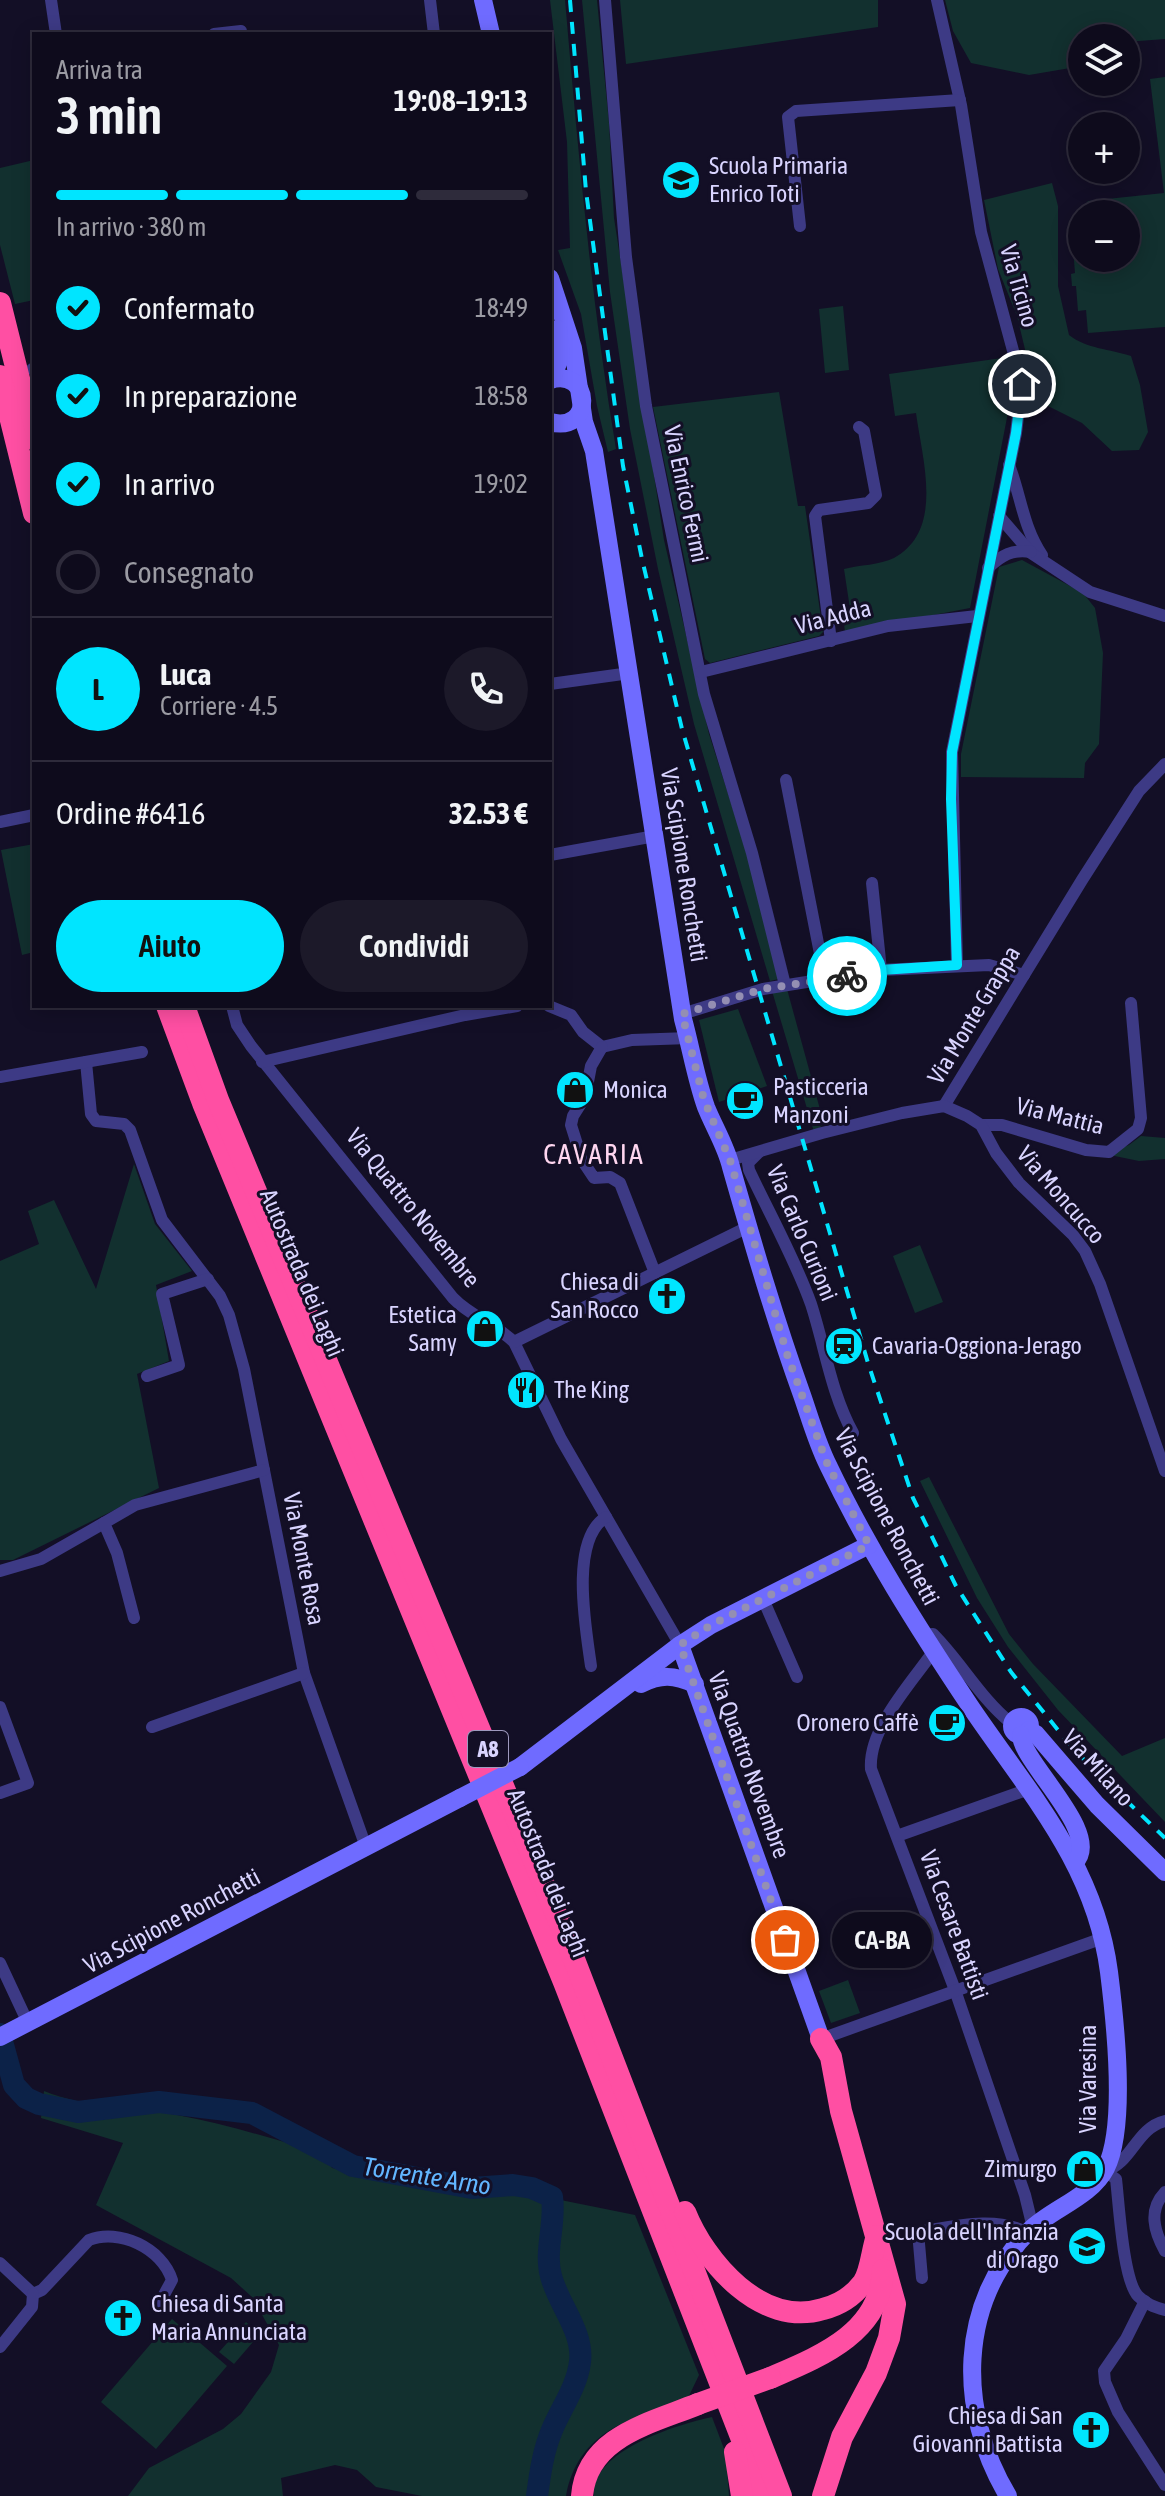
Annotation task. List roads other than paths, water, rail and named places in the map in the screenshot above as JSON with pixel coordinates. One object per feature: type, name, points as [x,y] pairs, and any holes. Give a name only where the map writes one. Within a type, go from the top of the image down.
[{"type":"highway","points":[[0,303],[32,431]]},
{"type":"highway","points":[[0,376],[32,505]]},
{"type":"highway","name":"Autostrada dei Laghi","points":[[168,1008],[203,1103],[439,1674],[764,2496]]},
{"type":"highway","name":"Autostrada dei Laghi","points":[[185,1008],[218,1100],[562,1928],[781,2496]]},
{"type":"highway","points":[[562,1928],[605,2019],[691,2228],[733,2281],[765,2304],[783,2310],[800,2313],[825,2309],[851,2296],[865,2280],[880,2246]]},
{"type":"highway","points":[[821,2039],[831,2057],[841,2111],[895,2304],[889,2338],[876,2373],[842,2437],[823,2496]]},
{"type":"highway","points":[[644,2186],[680,2299],[730,2437],[738,2463],[742,2496]]},
{"type":"highway","points":[[582,2496],[584,2482],[599,2452],[614,2439],[770,2378],[839,2346],[857,2331],[880,2293],[880,2246]]},
{"type":"main road","points":[[483,0],[491,32]]},
{"type":"main road","name":"Via Scipione Ronchetti","points":[[552,285],[569,333],[583,397],[584,422],[593,445],[682,1014],[706,1107],[730,1160],[787,1354],[826,1461],[869,1545],[928,1644]]},
{"type":"main road","name":"Via Scipione Ronchetti","points":[[552,376],[561,356],[557,302]]},
{"type":"main road","points":[[552,380],[563,378],[572,381],[583,397],[581,410],[575,419],[567,423],[553,423]]},
{"type":"main road","name":"Via Scipione Ronchetti","points":[[553,423],[585,447],[596,468]]},
{"type":"main road","points":[[606,1702],[711,1625],[869,1545]]},
{"type":"main road","name":"Via Varesina","points":[[928,1644],[1029,1789],[1075,1862],[1097,1913],[1109,1973],[1117,2093],[1112,2149],[1105,2171]]},
{"type":"main road","name":"Via Quattro Novembre","points":[[680,1645],[821,2039]]},
{"type":"main road","points":[[606,1702],[663,1675],[695,1684]]},
{"type":"main road","name":"Via Scipione Ronchetti","points":[[0,2037],[520,1767],[606,1702]]},
{"type":"main road","name":"Via Milano","points":[[1075,1862],[1081,1856],[1082,1846],[1076,1830],[1043,1773],[1021,1743],[1020,1730],[1036,1734],[1097,1805],[1165,1872]]},
{"type":"main road","points":[[1008,2496],[990,2460],[975,2414],[971,2358],[980,2319],[993,2285],[1010,2254],[1030,2230],[1092,2185],[1105,2171]]},
{"type":"street","points":[[51,0],[56,32]]},
{"type":"street","points":[[430,0],[434,32]]},
{"type":"street","name":"Via Enrico Fermi","points":[[605,0],[626,257],[643,387],[704,694],[752,853],[785,985]]},
{"type":"street","name":"Via Ticino","points":[[937,0],[960,100],[981,232],[1022,384],[952,752],[957,965]]},
{"type":"street","points":[[232,32],[241,31]]},
{"type":"street","points":[[800,226],[788,117],[796,111],[960,100]]},
{"type":"street","points":[[831,641],[815,516],[819,510],[868,503],[876,495],[864,431],[859,427]]},
{"type":"street","points":[[1009,465],[1025,524],[1046,561]]},
{"type":"street","points":[[1002,500],[1025,524]]},
{"type":"street","points":[[999,516],[1031,553],[1090,592],[1165,616]]},
{"type":"street","points":[[988,568],[1013,551],[1031,553]]},
{"type":"street","name":"Via Adda","points":[[701,672],[888,626],[977,616]]},
{"type":"street","points":[[552,684],[630,673]]},
{"type":"street","name":"Via Monte Grappa","points":[[730,1160],[902,1113],[944,1106],[1139,791],[1165,764]]},
{"type":"street","points":[[786,780],[825,979]]},
{"type":"street","points":[[0,822],[32,815]]},
{"type":"street","points":[[552,855],[655,836]]},
{"type":"street","points":[[872,883],[881,970]]},
{"type":"street","points":[[682,1014],[763,989],[881,970],[957,965],[1003,967],[1024,975]]},
{"type":"street","name":"Via Mattia","points":[[981,1125],[1002,1125],[1086,1150],[1109,1152],[1127,1139],[1138,1129],[1141,1118],[1131,1003]]},
{"type":"street","points":[[552,1007],[571,1015],[583,1032],[602,1047]]},
{"type":"street","name":"Via Quattro Novembre","points":[[233,1008],[237,1025],[262,1062],[453,1298],[468,1312],[506,1333],[514,1342],[561,1439],[680,1645]]},
{"type":"street","points":[[262,1062],[464,1010],[490,1008]]},
{"type":"street","points":[[655,1273],[620,1183],[610,1177],[594,1178],[582,1160],[571,1125],[585,1097],[591,1066],[602,1047],[632,1040],[689,1038]]},
{"type":"street","points":[[0,1077],[142,1052]]},
{"type":"street","name":"Via Monte Rosa","points":[[86,1062],[91,1114],[96,1121],[124,1124],[130,1130],[162,1220],[220,1296],[235,1334],[304,1673],[366,1847]]},
{"type":"street","points":[[944,1106],[981,1125]]},
{"type":"street","name":"Via Moncucco","points":[[981,1125],[996,1153],[1019,1183],[1073,1235],[1085,1251],[1100,1284],[1165,1471]]},
{"type":"street","name":"Via Carlo Curioni","points":[[765,1148],[752,1157],[748,1163],[749,1170],[810,1303],[831,1376],[853,1433]]},
{"type":"street","points":[[514,1342],[748,1227]]},
{"type":"street","points":[[147,1376],[179,1365],[162,1294],[208,1279]]},
{"type":"street","points":[[0,1571],[41,1559],[135,1505],[264,1470]]},
{"type":"street","points":[[591,1666],[584,1563],[591,1536],[599,1521],[606,1517]]},
{"type":"street","points":[[104,1523],[117,1553],[134,1618]]},
{"type":"street","points":[[763,1599],[797,1677]]},
{"type":"street","points":[[928,1644],[933,1634],[986,1699],[1020,1730]]},
{"type":"street","name":"Via Cesare Battisti","points":[[928,1644],[881,1726],[870,1759],[871,1769],[955,1990],[1025,2195],[1030,2230]]},
{"type":"street","points":[[152,1727],[304,1673]]},
{"type":"street","points":[[0,1707],[28,1783],[0,1793]]},
{"type":"street","points":[[897,1836],[1029,1789]]},
{"type":"street","points":[[821,2039],[1103,1938]]},
{"type":"street","points":[[0,1963],[23,2025]]},
{"type":"street","points":[[1105,2171],[1116,2168],[1147,2130],[1165,2121]]},
{"type":"street","points":[[1105,2171],[1116,2179],[1128,2276],[1135,2294],[1151,2307],[1165,2310]]},
{"type":"street","points":[[1165,2192],[1155,2211],[1153,2225],[1165,2251]]},
{"type":"street","points":[[922,2278],[918,2232],[1002,2224],[1030,2230]]},
{"type":"street","points":[[33,2294],[42,2290],[89,2240],[98,2236],[123,2236],[145,2248],[169,2271],[172,2280],[159,2304]]},
{"type":"street","points":[[0,2263],[33,2294]]},
{"type":"street","points":[[0,2347],[32,2307],[33,2294]]},
{"type":"street","points":[[1145,2301],[1126,2339],[1104,2371],[1105,2382],[1118,2412],[1165,2485]]},
{"type":"waterway","name":"Torrente Arno","points":[[0,2034],[14,2085],[26,2098],[39,2104],[78,2112],[159,2102],[252,2113],[353,2166],[472,2188],[513,2185],[532,2188],[552,2197],[549,2266],[554,2287],[578,2340],[580,2362],[572,2389],[546,2446],[537,2496]]},
{"type":"railway","points":[[570,0],[586,191],[623,466],[642,559],[682,729],[868,1363],[913,1498],[956,1586],[1011,1672],[1075,1751],[1165,1838]]},
{"type":"place","name":"Scuola Primaria Enrico Toti","points":[[681,180]]},
{"type":"place","name":"Monica","points":[[575,1090]]},
{"type":"place","name":"Pasticceria Manzoni","points":[[745,1101]]},
{"type":"place","name":"Chiesa di San Rocco","points":[[667,1296]]},
{"type":"place","name":"Estetica Samy","points":[[485,1329]]},
{"type":"place","name":"Cavaria-Oggiona-Jerago","points":[[844,1346]]},
{"type":"place","name":"The King","points":[[526,1390]]},
{"type":"place","name":"Oronero Caffè","points":[[947,1723]]},
{"type":"place","name":"CA-BA","points":[[785,1940]]},
{"type":"place","name":"Zimurgo","points":[[1085,2169]]},
{"type":"place","name":"Scuola dell'Infanzia di Orago","points":[[1087,2246]]},
{"type":"place","name":"Chiesa di Santa Maria Annunciata","points":[[123,2318]]},
{"type":"place","name":"Chiesa di San Giovanni Battista","points":[[1091,2430]]},
{"type":"district","name":"CAVARIA","points":[[594,1154]]}]
